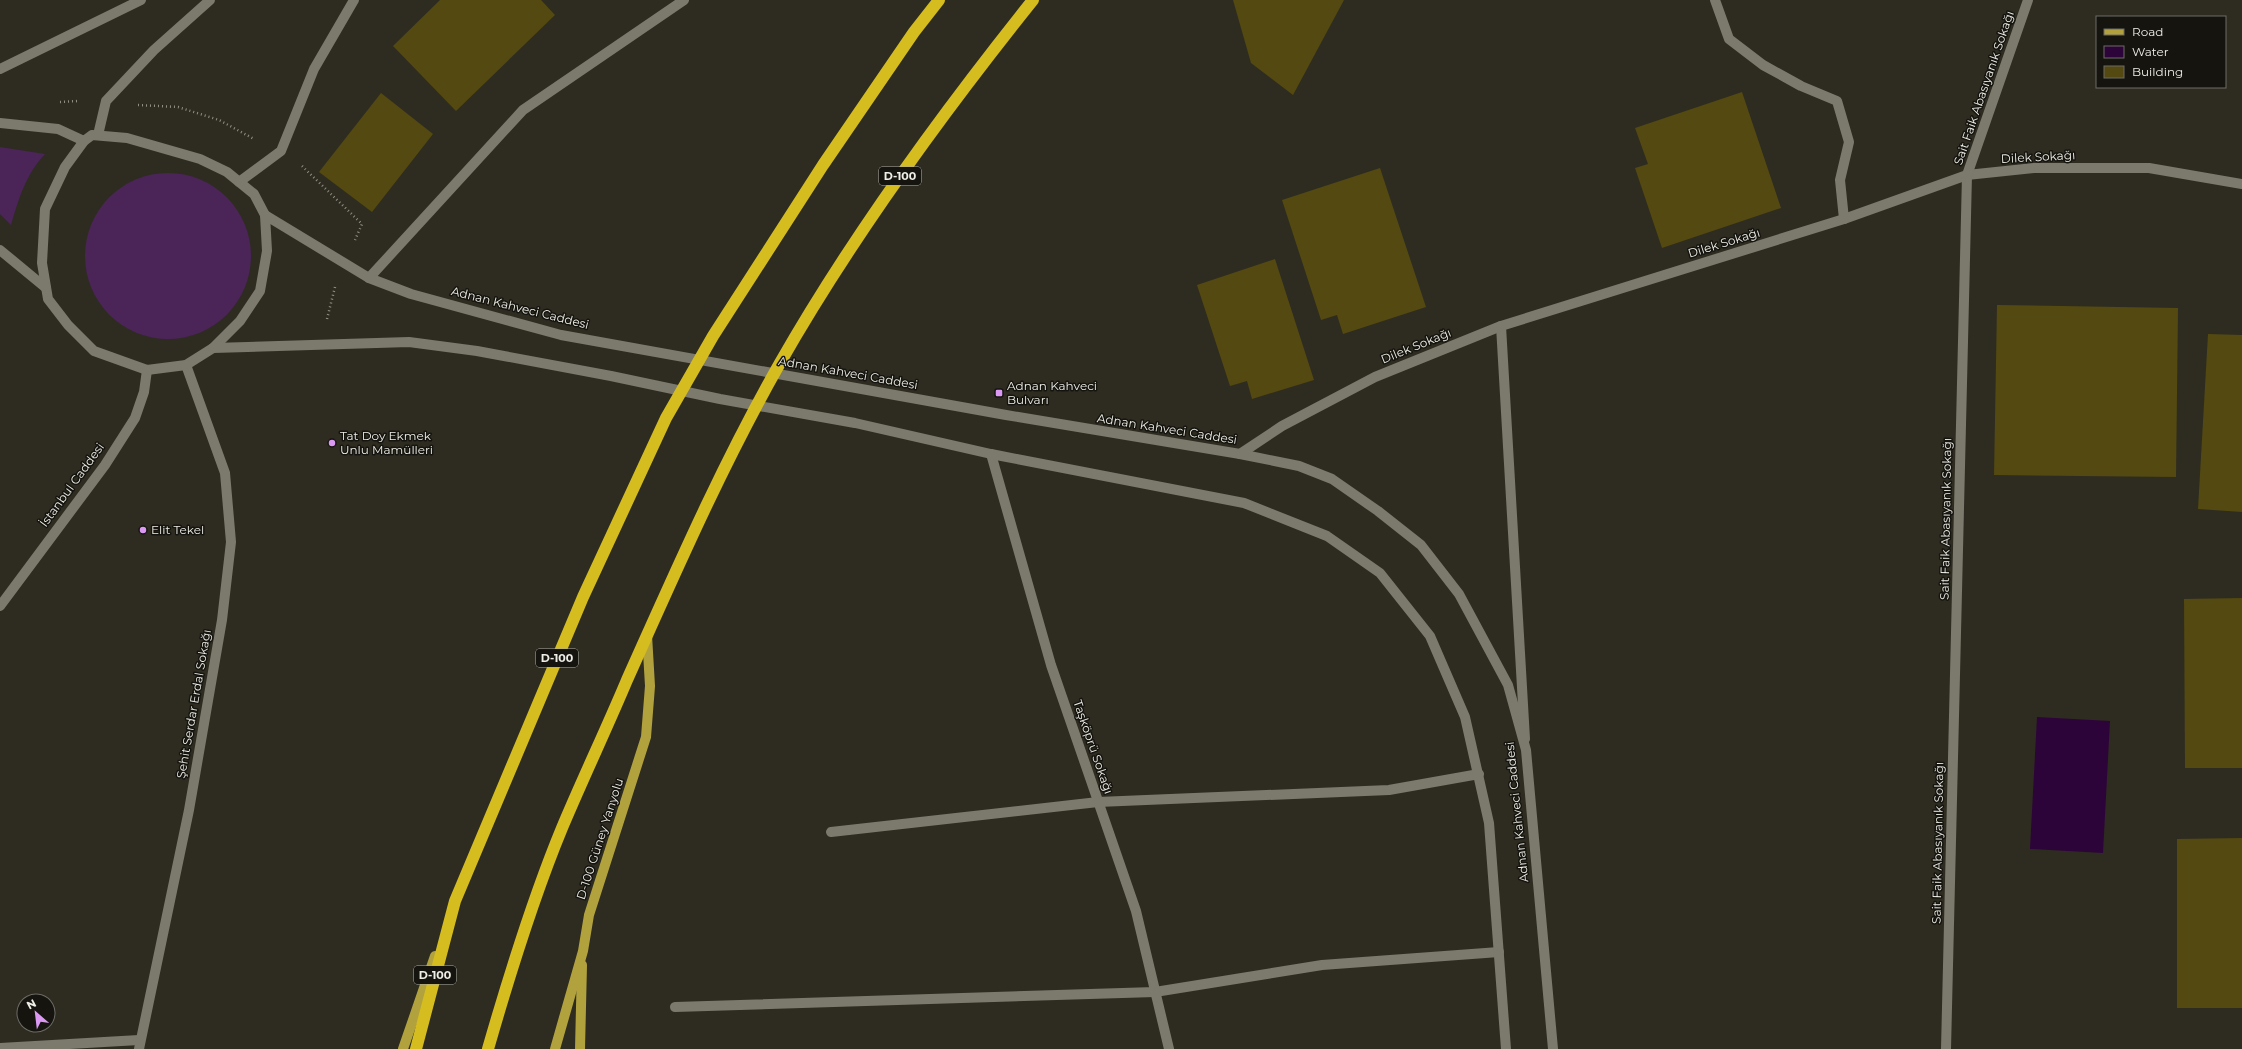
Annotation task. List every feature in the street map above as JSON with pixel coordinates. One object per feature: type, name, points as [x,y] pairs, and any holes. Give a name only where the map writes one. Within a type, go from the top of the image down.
[{"type":"highway","name":"D-100","points":[[416,1049],[454,901],[583,598],[666,418],[713,336],[823,165],[914,32],[939,0]]},
{"type":"highway","name":"D-100","points":[[488,1049],[525,933],[561,831],[692,535],[741,436],[781,362],[841,265],[911,161],[1033,0]]},
{"type":"main road","points":[[0,69],[140,0]]},
{"type":"main road","points":[[98,135],[106,101],[159,46],[210,0]]},
{"type":"main road","points":[[239,182],[281,151],[314,69],[354,0]]},
{"type":"main road","points":[[369,278],[523,110],[684,0]]},
{"type":"main road","points":[[1715,0],[1729,39],[1763,65],[1801,86],[1837,101],[1849,142],[1840,180],[1844,219]]},
{"type":"main road","name":"Sait Faik Abasıyanık Sokağı","points":[[1946,1049],[1967,175],[2028,0]]},
{"type":"main road","points":[[0,123],[58,129],[84,141]]},
{"type":"main road","points":[[92,135],[98,135],[127,138],[200,159],[227,172],[254,194],[265,215],[267,251],[260,291],[240,321],[214,348],[186,365],[147,370],[94,351],[68,325],[48,299],[42,263],[45,209],[66,167],[84,141],[92,135]]},
{"type":"main road","name":"Dilek Sokağı","points":[[1240,454],[1282,426],[1375,377],[1501,326],[1844,219],[1967,175],[2034,168],[2148,168],[2242,184]]},
{"type":"main road","name":"Adnan Kahveci Caddesi","points":[[265,215],[369,278],[411,294],[561,335],[1006,415],[1240,454],[1299,466],[1332,479],[1378,511],[1421,546],[1459,594],[1508,685],[1526,750],[1554,1049]]},
{"type":"main road","points":[[0,250],[46,288]]},
{"type":"main road","points":[[1501,326],[1526,750]]},
{"type":"main road","points":[[214,348],[409,342],[454,348],[611,376],[720,399],[855,423],[991,454],[1244,503],[1327,536],[1380,573],[1430,636],[1465,717],[1489,823],[1506,1049]]},
{"type":"main road","name":"Şehit Serdar Erdal Sokağı","points":[[139,1044],[189,810],[222,620],[231,542],[225,473],[186,365]]},
{"type":"main road","name":"İstanbul Caddesi","points":[[0,606],[105,464],[135,418],[144,392],[147,370]]},
{"type":"main road","name":"Taşköprü Sokağı","points":[[991,454],[1051,665],[1136,911],[1169,1049]]},
{"type":"main road","name":"D-100 Güney Yanyolu","points":[[555,1049],[583,950],[589,915],[646,737],[650,686],[647,635]]},
{"type":"main road","points":[[831,832],[1098,802],[1389,790],[1479,774]]},
{"type":"main road","points":[[403,1049],[454,901]]},
{"type":"main road","points":[[580,1049],[583,950]]},
{"type":"main road","points":[[675,1007],[1156,992],[1322,965],[1499,952]]},
{"type":"main road","points":[[0,1048],[139,1044]]},
{"type":"path","points":[[52,101],[60,102]]},
{"type":"shaded area","points":[[0,147],[45,154],[28,178],[20,196],[11,225],[0,214]]},
{"type":"shaded area","points":[[160,173],[176,173],[200,179],[227,197],[245,224],[250,240],[250,272],[245,288],[227,315],[214,325],[192,336],[176,339],[160,339],[136,333],[115,320],[104,309],[91,288],[88,280],[85,264],[85,248],[91,224],[104,203],[115,192],[136,179],[144,176]]},
{"type":"water","points":[[2037,717],[2110,721],[2103,853],[2030,849]]},
{"type":"building","points":[[440,0],[541,0],[555,15],[456,111],[393,46]]},
{"type":"building","points":[[1233,0],[1344,0],[1293,95],[1251,63]]},
{"type":"building","points":[[1742,92],[1781,208],[1662,248],[1635,168],[1648,164],[1635,128]]},
{"type":"building","points":[[381,93],[433,134],[372,212],[319,172]]},
{"type":"building","points":[[1380,168],[1426,307],[1343,334],[1337,315],[1321,320],[1282,200]]},
{"type":"building","points":[[1275,259],[1314,380],[1252,399],[1247,381],[1230,386],[1197,285]]},
{"type":"building","points":[[1997,305],[2178,308],[2176,477],[1994,475]]},
{"type":"building","points":[[2208,334],[2242,335],[2242,512],[2198,509]]},
{"type":"building","points":[[2242,598],[2242,768],[2185,768],[2184,599]]},
{"type":"building","points":[[2242,838],[2242,1008],[2177,1008],[2177,839]]},
{"type":"place","name":"Adnan Kahveci Bulvarı","points":[[999,393]]},
{"type":"place","name":"Tat Doy Ekmek Unlu Mamülleri","points":[[332,443]]},
{"type":"place","name":"Elit Tekel","points":[[143,530]]}]
